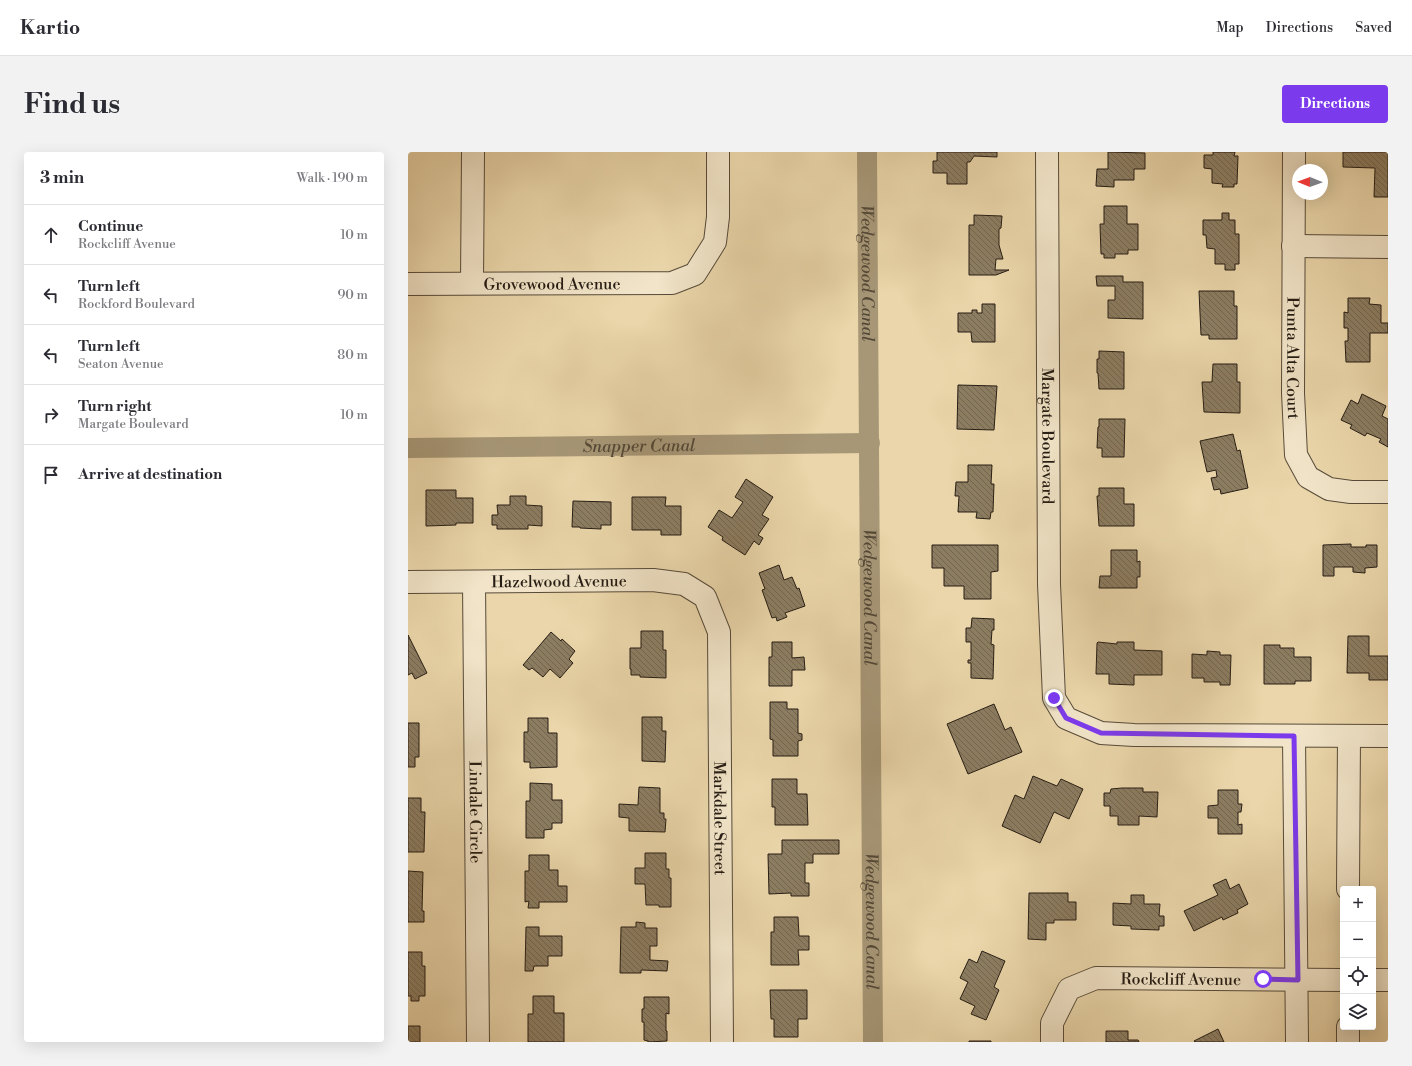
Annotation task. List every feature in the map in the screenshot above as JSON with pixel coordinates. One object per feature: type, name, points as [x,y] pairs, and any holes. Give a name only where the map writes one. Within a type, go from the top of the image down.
[{"type":"street","points":[[472,283],[473,152]]},
{"type":"street","name":"Grovewood Avenue","points":[[408,284],[672,283],[695,274],[715,242],[718,217],[718,152]]},
{"type":"street","name":"Margate Boulevard","points":[[1047,152],[1050,584],[1054,698],[1066,718],[1101,733],[1294,736]]},
{"type":"street","name":"Punta Alta Court","points":[[1294,152],[1293,393],[1296,455],[1308,477],[1329,489],[1351,492],[1388,492]]},
{"type":"street","points":[[1293,246],[1388,248]]},
{"type":"street","name":"Hazelwood Avenue","points":[[408,582],[653,580],[684,584],[705,597]]},
{"type":"street","name":"Lindale Circle","points":[[474,582],[478,1042]]},
{"type":"street","name":"Markdale Street","points":[[705,597],[719,632],[722,1042]]},
{"type":"street","points":[[1297,1042],[1298,980],[1294,736],[1388,736]]},
{"type":"street","points":[[1348,886],[1349,736]]},
{"type":"street","name":"Rockcliff Avenue","points":[[1052,1042],[1052,1022],[1069,989],[1096,978],[1340,980]]},
{"type":"street","points":[[1376,980],[1388,980]]},
{"type":"street","points":[[1348,1030],[1348,1042]]},
{"type":"building","points":[[937,152],[997,152],[997,157],[974,156],[970,162],[967,162],[967,184],[947,184],[947,173],[933,173],[933,161],[937,161]]},
{"type":"building","points":[[1108,152],[1145,153],[1145,169],[1134,169],[1134,180],[1114,180],[1114,187],[1096,186],[1097,169],[1108,169]]},
{"type":"building","points":[[1213,152],[1235,152],[1234,156],[1238,156],[1237,184],[1234,184],[1234,187],[1222,187],[1223,184],[1212,183],[1212,169],[1204,168],[1204,155],[1213,155]]},
{"type":"building","points":[[1343,152],[1388,152],[1388,197],[1374,197],[1375,168],[1343,167]]},
{"type":"building","points":[[1104,206],[1127,206],[1127,224],[1138,224],[1138,250],[1128,250],[1128,254],[1115,254],[1115,258],[1104,258],[1104,254],[1101,254],[1100,224],[1104,224]]},
{"type":"building","points":[[1222,213],[1229,213],[1229,220],[1235,220],[1235,234],[1239,234],[1239,264],[1235,264],[1235,270],[1225,270],[1225,264],[1215,264],[1215,249],[1207,248],[1206,235],[1203,235],[1203,220],[1222,220]]},
{"type":"building","points":[[974,215],[1002,216],[1001,228],[999,229],[999,245],[1003,259],[996,259],[995,270],[1009,270],[996,275],[969,275],[969,225],[974,225]]},
{"type":"building","points":[[1096,276],[1123,276],[1123,282],[1143,282],[1143,319],[1108,318],[1108,300],[1115,300],[1115,286],[1097,286]]},
{"type":"building","points":[[1199,291],[1234,291],[1234,306],[1237,306],[1237,339],[1209,339],[1209,335],[1201,335]]},
{"type":"building","points":[[1348,298],[1370,298],[1369,304],[1381,305],[1381,323],[1388,323],[1388,333],[1370,333],[1370,362],[1346,362],[1345,341],[1348,341],[1348,328],[1344,328],[1344,312],[1348,313]]},
{"type":"building","points":[[982,304],[995,304],[995,342],[972,342],[971,332],[958,332],[958,313],[972,313],[972,310],[977,310],[977,313],[982,313]]},
{"type":"building","points":[[1099,351],[1124,352],[1124,389],[1099,389],[1097,359],[1099,359]]},
{"type":"building","points":[[1213,364],[1237,364],[1237,382],[1240,382],[1240,413],[1204,412],[1202,382],[1212,382]]},
{"type":"building","points":[[958,385],[997,386],[994,430],[957,429]]},
{"type":"building","points":[[1362,394],[1386,406],[1382,416],[1388,419],[1388,447],[1379,442],[1381,439],[1367,433],[1365,436],[1350,428],[1352,425],[1341,420],[1351,400],[1358,404]]},
{"type":"building","points":[[1099,419],[1125,419],[1124,457],[1102,457],[1102,448],[1097,448]]},
{"type":"building","points":[[1233,434],[1237,451],[1240,450],[1248,488],[1221,494],[1220,489],[1214,490],[1211,478],[1217,477],[1216,470],[1207,472],[1200,441]]},
{"type":"building","points":[[968,465],[992,465],[991,484],[994,484],[993,512],[991,512],[990,519],[976,518],[977,512],[958,512],[959,496],[955,496],[956,482],[968,482]]},
{"type":"building","points":[[746,479],[773,497],[762,515],[769,519],[758,535],[763,538],[759,545],[754,541],[745,555],[722,540],[723,537],[708,527],[719,510],[732,518],[743,502],[735,497]]},
{"type":"building","points":[[1099,488],[1124,488],[1124,504],[1134,504],[1134,526],[1099,526],[1097,496],[1099,496]]},
{"type":"building","points":[[426,490],[456,490],[456,498],[473,498],[473,523],[426,526]]},
{"type":"building","points":[[510,496],[526,496],[526,505],[542,506],[542,526],[528,525],[528,529],[497,529],[497,525],[492,525],[492,515],[498,515],[497,505],[510,505]]},
{"type":"building","points":[[632,497],[666,497],[665,506],[681,506],[681,535],[661,535],[661,530],[632,530]]},
{"type":"building","points":[[573,501],[611,502],[611,525],[601,525],[601,529],[572,527]]},
{"type":"building","points":[[1351,544],[1351,547],[1377,545],[1377,567],[1365,568],[1365,573],[1353,572],[1353,567],[1334,567],[1334,576],[1323,576],[1323,545]]},
{"type":"building","points":[[932,545],[998,545],[998,571],[991,572],[991,599],[964,599],[964,586],[944,586],[944,568],[932,568]]},
{"type":"building","points":[[1111,550],[1137,550],[1137,562],[1140,561],[1140,577],[1137,577],[1137,588],[1099,588],[1100,576],[1111,576]]},
{"type":"building","points":[[779,565],[784,580],[792,577],[797,589],[799,588],[805,606],[785,613],[787,617],[777,621],[776,617],[772,618],[762,590],[765,589],[759,573]]},
{"type":"building","points":[[972,618],[994,619],[994,630],[992,630],[991,644],[994,645],[993,679],[971,678],[971,663],[968,663],[968,660],[971,660],[971,642],[966,642],[966,628],[971,628]]},
{"type":"building","points":[[641,631],[663,631],[663,650],[666,650],[666,678],[640,677],[640,675],[631,675],[630,648],[641,648]]},
{"type":"building","points":[[551,632],[561,641],[562,639],[575,651],[569,659],[573,663],[560,678],[550,669],[543,677],[532,668],[529,670],[523,665]]},
{"type":"building","points":[[408,635],[427,673],[415,679],[412,673],[408,675]]},
{"type":"building","points":[[1348,636],[1369,636],[1369,656],[1388,656],[1388,680],[1369,680],[1369,673],[1347,673]]},
{"type":"building","points":[[772,642],[792,642],[792,658],[804,657],[805,670],[792,670],[792,686],[769,686],[769,657],[772,657]]},
{"type":"building","points":[[1098,642],[1117,644],[1117,642],[1134,642],[1134,650],[1162,651],[1162,675],[1134,675],[1134,685],[1109,684],[1109,674],[1096,674]]},
{"type":"building","points":[[1264,645],[1280,645],[1280,648],[1294,648],[1294,657],[1311,657],[1311,681],[1295,681],[1295,684],[1264,684]]},
{"type":"building","points":[[1207,651],[1220,652],[1220,655],[1231,655],[1230,685],[1220,685],[1220,682],[1204,682],[1204,678],[1192,678],[1192,654],[1207,655]]},
{"type":"building","points":[[770,702],[787,702],[787,709],[798,709],[798,733],[802,734],[802,740],[798,741],[798,756],[773,756],[773,740],[770,739]]},
{"type":"building","points":[[994,704],[1005,730],[1011,727],[1022,752],[968,774],[947,724]]},
{"type":"building","points":[[642,717],[662,717],[662,731],[666,731],[665,762],[642,761]]},
{"type":"building","points":[[528,718],[548,718],[548,733],[557,733],[557,767],[530,768],[530,762],[524,762],[524,732],[528,732]]},
{"type":"building","points":[[408,723],[419,723],[419,757],[415,757],[415,767],[408,767]]},
{"type":"building","points":[[1033,776],[1057,786],[1061,779],[1083,789],[1069,819],[1054,812],[1040,843],[1002,826],[1015,795],[1024,799]]},
{"type":"building","points":[[772,779],[797,779],[797,794],[807,794],[808,825],[775,825],[775,807],[772,807]]},
{"type":"building","points":[[530,783],[552,784],[552,800],[562,800],[562,823],[552,823],[552,829],[544,830],[544,838],[526,838],[526,801],[530,801]]},
{"type":"building","points":[[639,787],[660,788],[660,813],[664,813],[664,819],[666,819],[665,832],[629,831],[629,818],[619,817],[619,804],[638,805]]},
{"type":"building","points":[[1143,788],[1143,792],[1158,792],[1157,817],[1139,816],[1139,825],[1118,825],[1118,816],[1110,816],[1110,806],[1104,806],[1104,793],[1110,793],[1111,789]]},
{"type":"building","points":[[1218,790],[1238,790],[1238,804],[1242,804],[1241,812],[1238,812],[1238,825],[1242,824],[1242,834],[1218,834],[1218,818],[1208,818],[1208,806],[1218,805]]},
{"type":"building","points":[[408,798],[421,798],[421,812],[425,812],[424,852],[408,852]]},
{"type":"building","points":[[782,840],[839,840],[839,854],[813,854],[813,863],[805,863],[805,883],[809,883],[809,896],[791,896],[791,893],[769,894],[768,854],[782,854]]},
{"type":"building","points":[[645,853],[666,853],[666,869],[669,869],[669,878],[671,878],[671,907],[646,905],[645,884],[635,884],[635,868],[645,868]]},
{"type":"building","points":[[529,855],[549,855],[549,870],[558,870],[558,886],[567,886],[567,902],[539,902],[539,908],[528,908],[529,901],[525,902],[525,871],[529,871]]},
{"type":"building","points":[[408,871],[423,872],[422,911],[424,911],[424,922],[408,922]]},
{"type":"building","points":[[1226,879],[1230,889],[1239,884],[1248,904],[1237,910],[1238,913],[1223,920],[1222,917],[1194,931],[1184,911],[1218,895],[1213,885]]},
{"type":"building","points":[[1029,893],[1068,893],[1068,902],[1076,902],[1076,920],[1054,920],[1054,923],[1046,923],[1046,940],[1028,939]]},
{"type":"building","points":[[1131,895],[1144,895],[1144,904],[1160,904],[1159,916],[1164,916],[1164,926],[1159,926],[1159,930],[1131,929],[1131,926],[1113,925],[1113,903],[1131,904]]},
{"type":"building","points":[[774,917],[798,917],[799,936],[809,936],[809,950],[798,950],[799,965],[771,965],[771,932],[774,932]]},
{"type":"building","points":[[636,922],[645,923],[645,928],[657,928],[657,946],[650,946],[650,960],[668,961],[667,971],[641,970],[641,973],[620,973],[621,927],[636,927]]},
{"type":"building","points":[[526,927],[539,927],[539,936],[562,936],[562,956],[548,956],[548,966],[534,966],[533,971],[525,971]]},
{"type":"building","points":[[982,951],[1005,961],[994,987],[999,990],[986,1020],[971,1014],[975,1006],[960,999],[968,982],[960,978],[969,959],[977,963]]},
{"type":"building","points":[[408,952],[422,952],[422,966],[425,966],[425,996],[419,996],[419,1001],[411,1001],[411,996],[408,996]]},
{"type":"building","points":[[770,990],[807,990],[807,1019],[798,1019],[798,1037],[774,1037],[774,1019],[771,1019]]},
{"type":"building","points":[[533,996],[554,996],[554,1013],[564,1013],[564,1042],[528,1042],[528,1014],[533,1014]]},
{"type":"building","points":[[644,997],[669,997],[669,1014],[666,1013],[667,1041],[648,1042],[644,1040],[642,1009],[644,1009]]},
{"type":"building","points":[[408,1026],[420,1026],[420,1042],[408,1042]]},
{"type":"building","points":[[1218,1029],[1224,1042],[1194,1041]]},
{"type":"building","points":[[1106,1031],[1128,1031],[1128,1040],[1138,1040],[1139,1042],[1106,1042]]},
{"type":"building","points":[[991,1041],[991,1042],[969,1042]]},
{"type":"waterway","name":"Wedgewood Canal","points":[[867,152],[873,1042]]},
{"type":"waterway","name":"Snapper Canal","points":[[408,448],[870,443]]},
{"type":"route","points":[[1054,698],[1066,718],[1101,733],[1134,735],[1294,736],[1298,980],[1263,979]]}]
